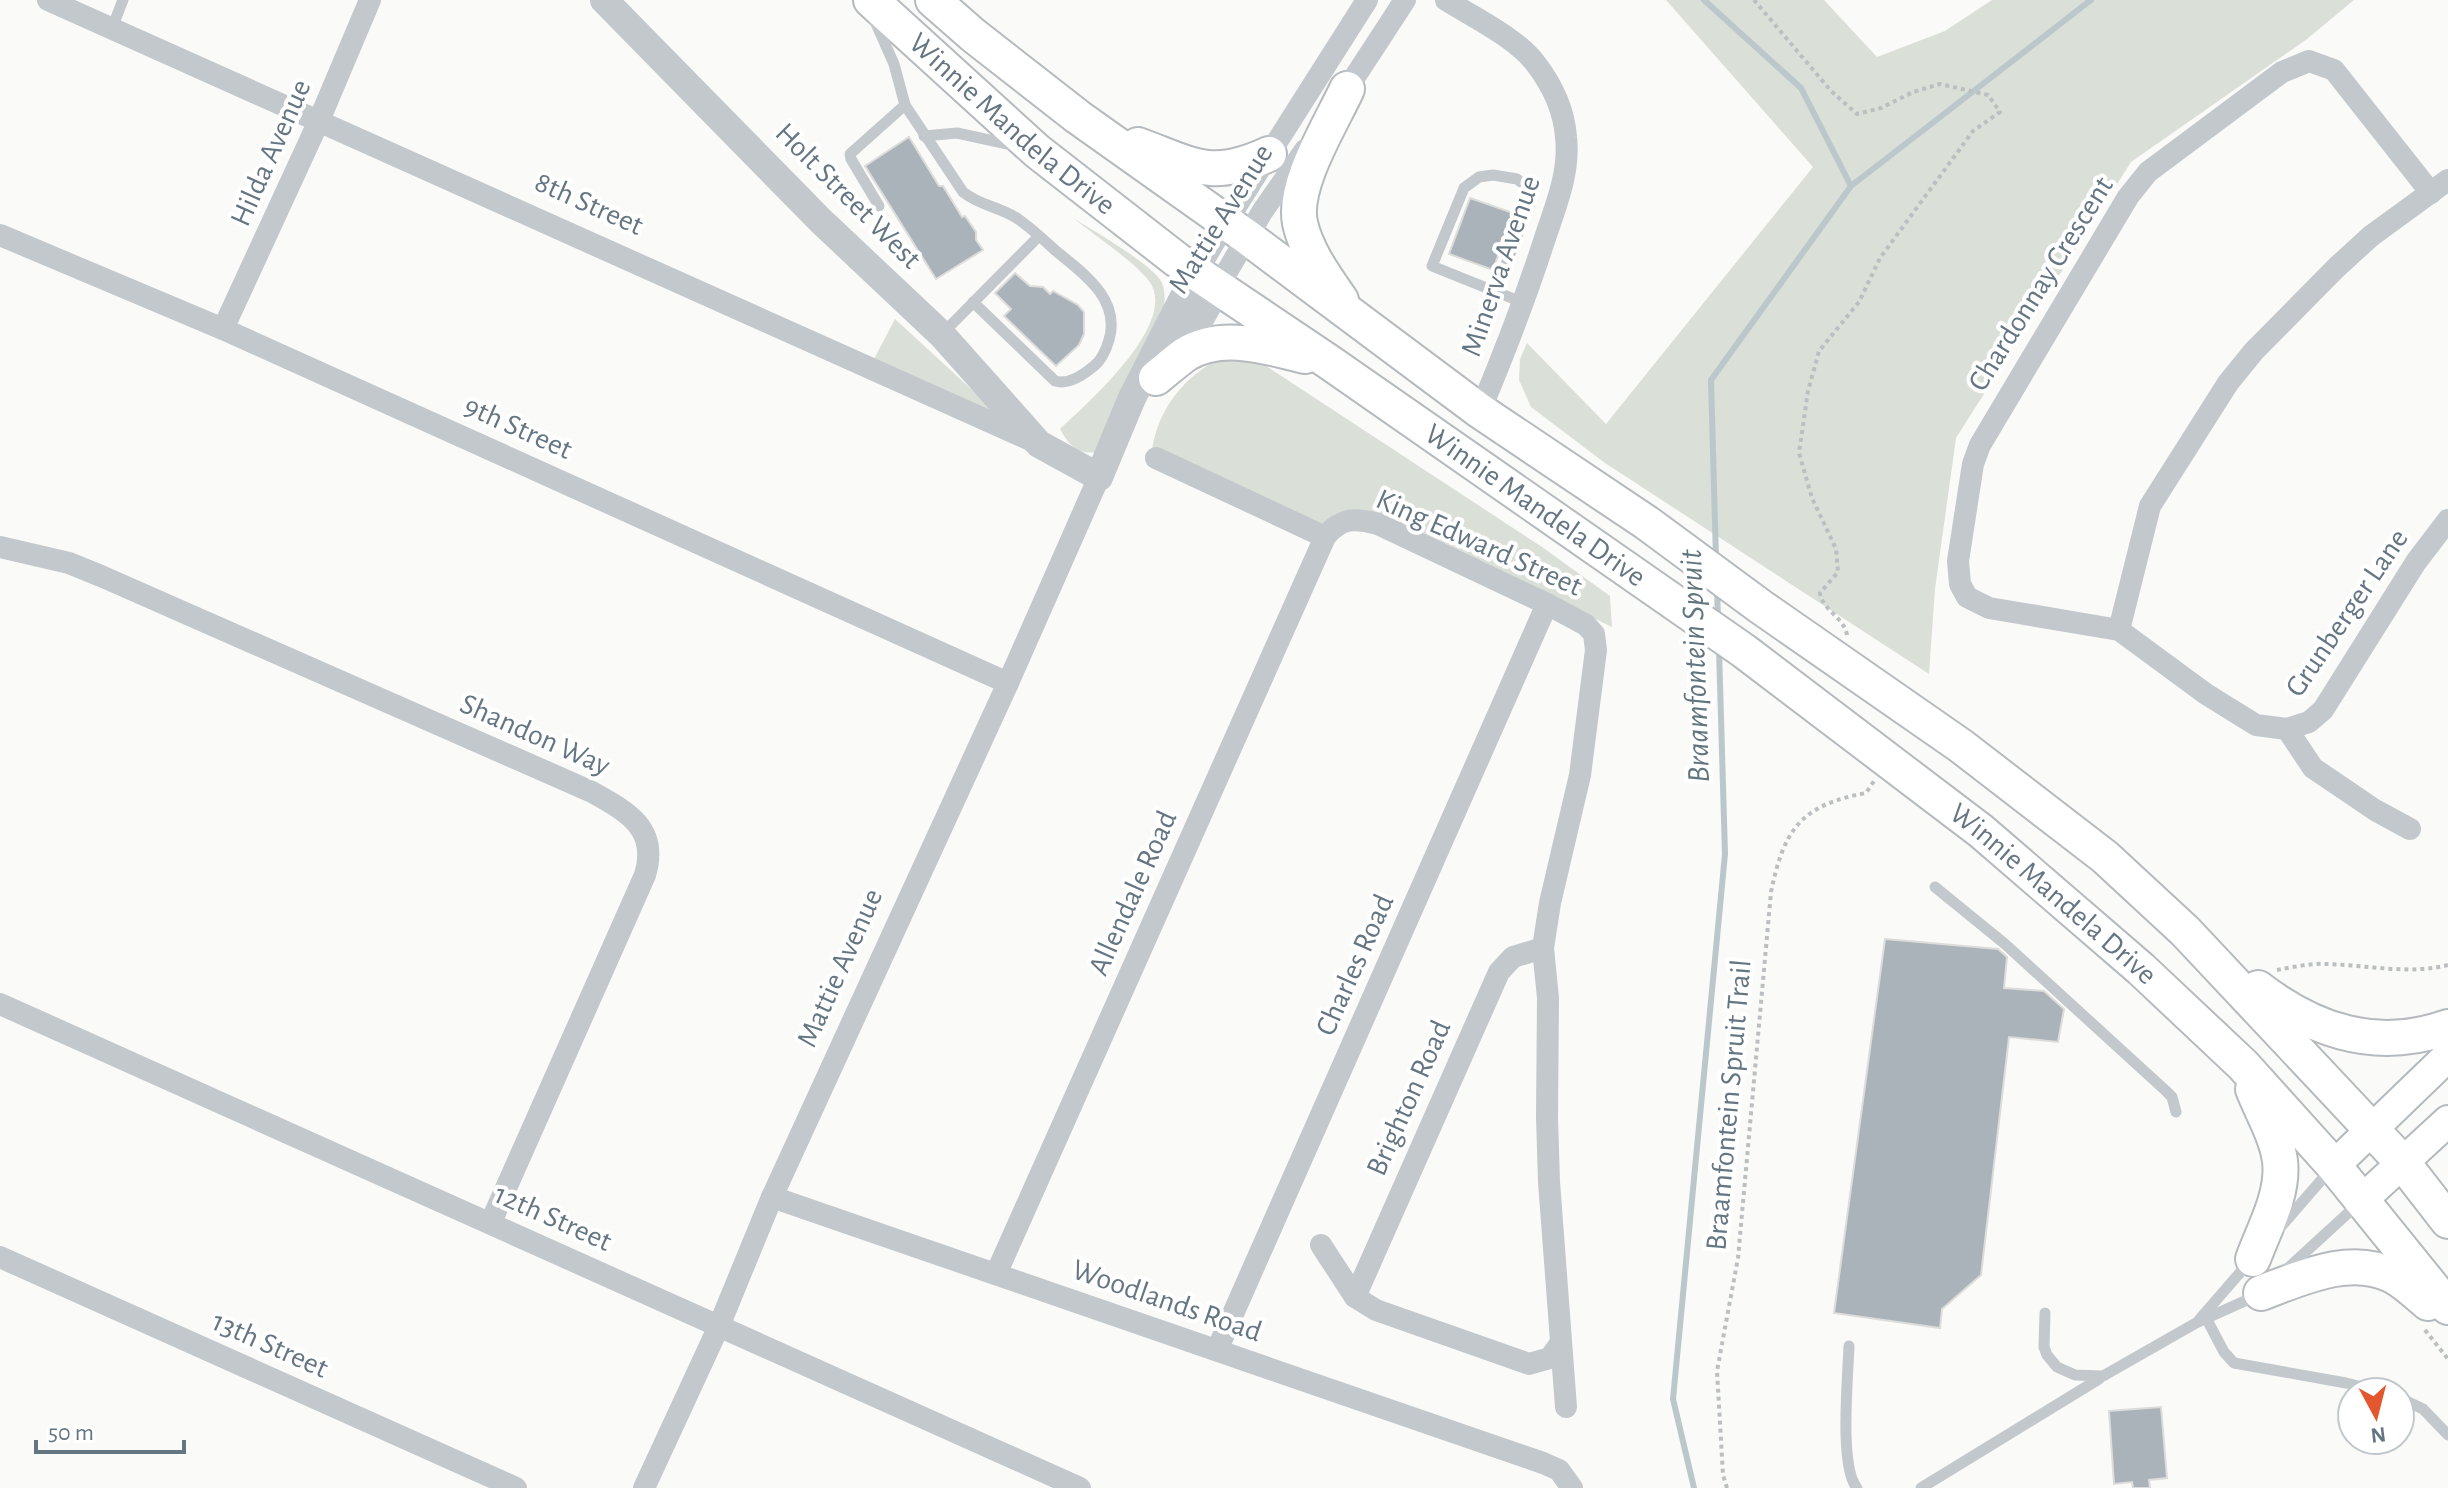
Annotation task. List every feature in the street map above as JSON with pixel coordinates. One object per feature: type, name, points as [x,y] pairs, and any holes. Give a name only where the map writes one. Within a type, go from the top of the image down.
[{"type":"main road","name":"Winnie Mandela Drive","points":[[871,0],[1037,151],[1207,280],[1792,686],[1981,831],[2141,969],[2243,1065],[2334,1166],[2448,1307]]},
{"type":"main road","name":"Winnie Mandela Drive","points":[[933,0],[1078,117],[1236,229],[1480,411],[1647,523],[1761,607],[1961,746],[2105,857],[2185,931],[2403,1163],[2448,1221]]},
{"type":"main road","points":[[1025,76],[1135,144],[1206,169],[1246,165],[1269,154]]},
{"type":"main road","points":[[1347,89],[1305,179],[1299,212],[1309,247],[1354,318]]},
{"type":"main road","points":[[1156,378],[1186,355],[1223,343],[1251,344],[1329,362]]},
{"type":"main road","points":[[2185,931],[2282,1007],[2322,1027],[2378,1038],[2416,1035],[2448,1027]]},
{"type":"main road","points":[[2334,1166],[2448,1056]]},
{"type":"main road","points":[[2243,1065],[2280,1158],[2278,1192],[2253,1259]]},
{"type":"main road","points":[[2362,1200],[2448,1121]]},
{"type":"main road","points":[[2261,1293],[2327,1270],[2360,1267],[2393,1276],[2448,1317]]},
{"type":"street","name":"8th Street","points":[[48,0],[318,123],[784,328],[1039,444],[1099,477]]},
{"type":"street","name":"Hilda Avenue","points":[[223,329],[318,123],[370,0]]},
{"type":"street","name":"Holt Street West","points":[[604,0],[821,221],[942,335],[1039,444]]},
{"type":"street","name":"Mattie Avenue","points":[[644,1488],[719,1326],[772,1197],[1008,683],[1132,398],[1236,229],[1269,154],[1367,0]]},
{"type":"street","name":"Mattie Avenue","points":[[1236,229],[1347,89],[1405,0]]},
{"type":"street","name":"Minerva Avenue","points":[[1446,0],[1518,46],[1535,62],[1554,93],[1563,116],[1567,139],[1563,182],[1524,304],[1480,411]]},
{"type":"street","name":"Chardonnay Crescent","points":[[2119,630],[1979,605],[1963,592],[1958,561],[1973,464],[1980,445],[2128,197],[2148,172],[2282,72],[2309,61],[2334,70],[2439,186]]},
{"type":"street","points":[[2410,829],[2375,810],[2313,768],[2287,729],[2256,725],[2206,694],[2119,630],[2150,506],[2228,383],[2254,351],[2337,267],[2371,236],[2439,186]]},
{"type":"street","name":"9th Street","points":[[1,238],[223,329],[1008,683]]},
{"type":"street","name":"Mattie Avenue","points":[[1099,477],[1156,378],[1200,319],[1207,280]]},
{"type":"street","points":[[1156,458],[1325,537]]},
{"type":"street","name":"King Edward Street","points":[[1325,537],[1335,524],[1348,518],[1378,524],[1547,604],[1590,628],[1596,650],[1580,775],[1550,903],[1543,948]]},
{"type":"street","name":"Grunberger Lane","points":[[2287,729],[2309,722],[2323,710],[2416,562],[2448,520]]},
{"type":"street","name":"Allendale Road","points":[[996,1274],[1325,537]]},
{"type":"street","name":"Shandon Way","points":[[0,547],[69,563],[263,646],[592,792],[618,807],[642,829],[650,848],[645,875],[491,1222]]},
{"type":"street","name":"Charles Road","points":[[1217,1350],[1547,604]]},
{"type":"street","points":[[1543,948],[1548,998],[1549,1182],[1566,1407]]},
{"type":"street","name":"Brighton Road","points":[[1355,1297],[1499,972],[1513,957],[1543,948]]},
{"type":"street","name":"12th Street","points":[[0,1004],[1080,1488]]},
{"type":"street","name":"Woodlands Road","points":[[772,1197],[1543,1463],[1559,1470],[1572,1488]]},
{"type":"street","points":[[1321,1245],[1355,1297],[1376,1310],[1514,1360],[1540,1363],[1550,1358],[1560,1344]]},
{"type":"street","name":"13th Street","points":[[0,1257],[516,1488]]},
{"type":"lane","points":[[112,28],[123,0]]},
{"type":"lane","points":[[864,0],[890,53],[905,105],[963,192],[975,202],[1015,217],[1094,282],[1109,309],[1112,331],[1106,350],[1096,365],[1068,382],[1055,381],[973,302]]},
{"type":"lane","points":[[879,206],[850,154],[905,105]]},
{"type":"lane","points":[[924,136],[957,133],[1037,151]]},
{"type":"lane","points":[[1495,292],[1529,206],[1529,196],[1526,186],[1517,179],[1493,175],[1479,177],[1464,188],[1432,266],[1524,304]]},
{"type":"lane","points":[[942,335],[1039,236]]},
{"type":"lane","points":[[1935,887],[2005,944],[2165,1090],[2172,1097],[2176,1112]]},
{"type":"lane","points":[[2202,1319],[2334,1166]]},
{"type":"lane","points":[[1921,1488],[2202,1319],[2261,1293],[2362,1200]]},
{"type":"lane","points":[[2045,1313],[2044,1347],[2057,1367],[2075,1375],[2103,1376]]},
{"type":"lane","points":[[2202,1319],[2234,1363],[2336,1381]]},
{"type":"lane","points":[[1849,1346],[1847,1444],[1849,1475],[1857,1488]]},
{"type":"lane","points":[[2416,1406],[2448,1435]]},
{"type":"path","points":[[1754,0],[1831,91],[1857,114],[1881,108],[1913,92],[1940,84],[1988,95],[2000,112],[1973,131],[1897,233],[1880,258],[1859,302],[1819,351],[1808,391],[1799,453],[1812,498],[1836,549],[1838,572],[1820,593],[1821,601],[1846,628],[1854,672]]},
{"type":"path","name":"Braamfontein Spruit Trail","points":[[1727,1488],[1723,1475],[1717,1371],[1738,1258],[1771,892],[1777,864],[1794,827],[1810,811],[1842,797],[1866,793],[1875,780]]},
{"type":"path","points":[[2267,971],[2324,963],[2393,969],[2448,965]]},
{"type":"shaded area","points":[[1666,0],[1824,0],[1877,57],[1945,31],[1992,0],[2354,0],[2307,39],[2131,162],[1956,438],[1935,589],[1929,674],[1605,463],[1531,407],[1519,380],[1520,359],[1527,343],[1606,424],[1813,167]]},
{"type":"shaded area","points":[[1073,218],[1147,267],[1162,283],[1164,293],[1164,309],[1097,452],[1074,448],[1060,429],[1127,361],[1152,318],[1155,298],[1143,274]]},
{"type":"shaded area","points":[[895,319],[1008,423],[874,359]]},
{"type":"shaded area","points":[[1221,358],[1254,358],[1542,547],[1610,596],[1612,627],[1396,522],[1312,528],[1152,451],[1160,422],[1175,396],[1196,374]]},
{"type":"building","points":[[909,137],[939,186],[943,186],[962,217],[965,216],[976,232],[976,240],[983,250],[936,279],[865,166]]},
{"type":"building","points":[[1470,198],[1513,213],[1493,270],[1449,254]]},
{"type":"building","points":[[1015,273],[1030,286],[1043,287],[1050,294],[1053,291],[1078,305],[1084,312],[1084,334],[1079,345],[1056,366],[1004,316],[1011,309],[995,293]]},
{"type":"building","points":[[1885,939],[1998,949],[2007,957],[2004,988],[2044,991],[2064,1009],[2058,1042],[2009,1037],[1981,1275],[1942,1309],[1940,1328],[1834,1313]]},
{"type":"building","points":[[2161,1407],[2167,1478],[2149,1480],[2150,1488],[2133,1488],[2132,1482],[2114,1484],[2109,1411]]},
{"type":"waterway","points":[[1704,0],[1801,88],[1851,186]]},
{"type":"waterway","name":"Braamfontein Spruit","points":[[1716,558],[1711,380],[1851,186],[2091,0]]},
{"type":"waterway","name":"Braamfontein Spruit","points":[[1717,589],[1718,618]]},
{"type":"waterway","name":"Braamfontein Spruit","points":[[1694,1488],[1673,1399],[1725,854],[1719,649]]}]
